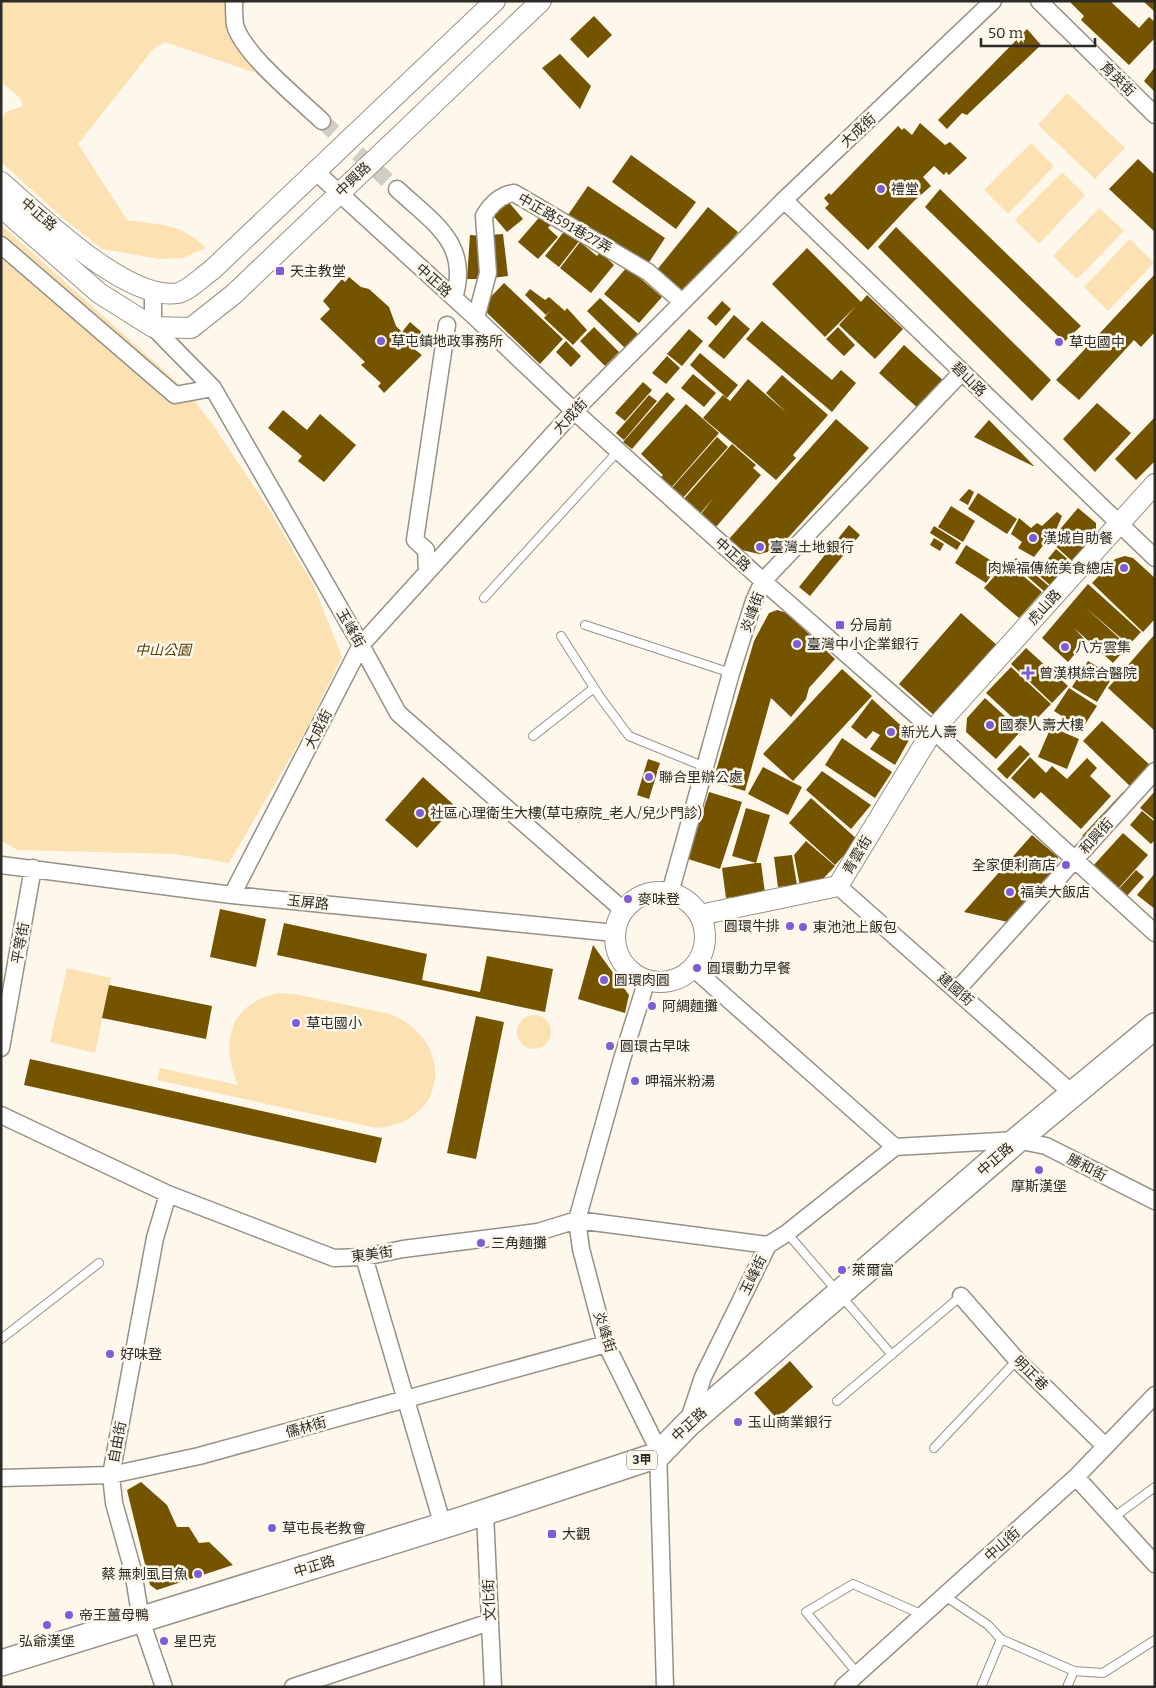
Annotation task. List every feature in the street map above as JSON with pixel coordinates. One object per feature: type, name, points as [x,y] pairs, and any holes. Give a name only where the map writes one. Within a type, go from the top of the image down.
[{"type":"main road","name":"中正路","points":[[1,1663],[485,1513],[658,1455],[688,1424],[1017,1140],[1155,1026]]},
{"type":"street","points":[[234,1],[236,26],[249,49],[271,74],[322,121]]},
{"type":"street","points":[[153,327],[153,293],[179,293],[212,270],[495,1]]},
{"type":"street","name":"中興路","points":[[153,327],[191,328],[212,313],[541,1]]},
{"type":"street","name":"大成街","points":[[232,895],[362,645],[574,411],[784,200],[993,1]]},
{"type":"street","name":"育英街","points":[[1039,1],[1155,115]]},
{"type":"street","name":"中正路","points":[[315,171],[476,318],[574,411],[763,582],[933,730],[1155,933]]},
{"type":"street","name":"中正路","points":[[1,182],[106,268],[153,293]]},
{"type":"street","points":[[397,189],[450,240],[457,258],[459,274],[454,298]]},
{"type":"street","name":"中正路591巷27弄","points":[[476,318],[488,273],[484,216],[489,208],[504,194],[514,193],[648,272],[682,302]]},
{"type":"street","name":"碧山路","points":[[784,200],[1155,558]]},
{"type":"street","name":"中正路","points":[[1,207],[99,293],[153,327]]},
{"type":"street","points":[[1,245],[175,395],[213,388]]},
{"type":"street","points":[[428,572],[426,550],[415,540],[447,325]]},
{"type":"street","name":"玉峰街","points":[[153,327],[213,388],[362,645],[398,713],[623,910]]},
{"type":"street","name":"炎峰街","points":[[670,893],[731,673],[754,601],[763,582],[962,372]]},
{"type":"street","name":"虎山路","points":[[933,730],[1155,484]]},
{"type":"street","name":"青雲街","points":[[700,915],[838,886],[933,730]]},
{"type":"street","name":"和興街","points":[[957,990],[1155,771]]},
{"type":"street","name":"玉屏路","points":[[1,865],[232,895],[615,933]]},
{"type":"street","name":"平等街","points":[[1,1048],[34,868]]},
{"type":"street","name":"建國街","points":[[838,886],[1073,1094]]},
{"type":"street","points":[[656,891],[670,893],[682,897],[700,915],[704,928],[705,942],[701,956],[693,968],[683,976],[672,980],[648,980],[634,973],[623,962],[616,948],[615,933],[623,910],[632,901],[643,894],[656,891]]},
{"type":"street","points":[[693,968],[895,1147],[1017,1140]]},
{"type":"street","name":"炎峰街","points":[[648,980],[622,1059],[577,1220],[581,1249],[606,1344],[658,1449],[665,1687]]},
{"type":"street","name":"東美街","points":[[1,1116],[168,1194],[334,1258],[364,1256],[403,1249],[538,1232],[577,1220],[768,1245]]},
{"type":"street","name":"勝和街","points":[[1017,1140],[1046,1146],[1155,1201]]},
{"type":"street","name":"玉峰街","points":[[688,1424],[703,1377],[768,1245],[787,1233],[895,1147]]},
{"type":"street","name":"自由街","points":[[164,1687],[141,1620],[133,1571],[114,1503],[111,1476],[155,1238],[168,1194]]},
{"type":"street","points":[[364,1256],[404,1399],[443,1526]]},
{"type":"street","name":"明正巷","points":[[961,1296],[1017,1360],[1105,1446]]},
{"type":"street","name":"儒林街","points":[[1,1478],[111,1476],[199,1456],[606,1344]]},
{"type":"street","name":"中山街","points":[[843,1687],[1076,1477],[1155,1395]]},
{"type":"street","points":[[1076,1477],[1155,1564]]},
{"type":"street","name":"文化街","points":[[485,1513],[493,1687]]},
{"type":"street","points":[[293,1687],[490,1622]]},
{"type":"lane","points":[[484,598],[619,450]]},
{"type":"lane","points":[[585,625],[731,673]]},
{"type":"lane","points":[[561,636],[594,688],[629,736],[705,767]]},
{"type":"lane","points":[[532,736],[594,688]]},
{"type":"lane","points":[[787,1233],[892,1354]]},
{"type":"lane","points":[[1,1339],[99,1263]]},
{"type":"lane","points":[[836,1401],[961,1296]]},
{"type":"lane","points":[[934,1448],[1017,1360]]},
{"type":"lane","points":[[1114,1517],[1155,1487]]},
{"type":"lane","points":[[858,1674],[806,1612],[852,1584],[924,1616]]},
{"type":"lane","points":[[946,1596],[988,1625],[1001,1639],[1074,1670],[1103,1673],[1155,1640]]},
{"type":"lane","points":[[981,1687],[1001,1639]]},
{"type":"lane","points":[[1067,1687],[1074,1670]]},
{"type":"green space","points":[[1,1],[236,1],[235,17],[271,78],[165,42],[154,48],[78,144],[127,220],[160,224],[179,229],[206,248],[183,258],[159,259],[102,249],[64,219],[1,162],[1,119],[6,112],[23,106],[20,98],[1,82]]},
{"type":"green space","points":[[1067,93],[1125,148],[1095,179],[1038,125]]},
{"type":"green space","points":[[1031,143],[1054,166],[1008,214],[984,190]]},
{"type":"green space","points":[[1062,172],[1085,195],[1039,244],[1015,220]]},
{"type":"green space","points":[[1099,208],[1124,231],[1077,279],[1053,256]]},
{"type":"green space","name":"中山公園","points":[[1,225],[187,391],[213,425],[269,509],[314,586],[342,657],[304,734],[229,863],[175,854],[18,850],[1,841]]},
{"type":"green space","points":[[1130,239],[1154,263],[1108,311],[1084,287]]},
{"type":"green space","points":[[67,968],[111,978],[95,1053],[50,1042]]},
{"type":"green space","points":[[279,993],[295,994],[390,1014],[411,1026],[426,1042],[433,1060],[435,1078],[430,1096],[419,1111],[401,1122],[377,1128],[157,1080],[160,1068],[238,1085],[230,1054],[230,1040],[233,1027],[239,1015],[249,1006],[262,998]]},
{"type":"green space","points":[[534,1015],[541,1016],[546,1020],[550,1025],[550,1039],[546,1044],[541,1048],[534,1049],[527,1048],[522,1044],[518,1039],[517,1032],[518,1025],[522,1020],[527,1016]]},
{"type":"building","points":[[1069,1],[1110,1],[1139,28],[1149,17],[1155,22],[1155,38],[1129,65],[1081,20],[1084,16]]},
{"type":"building","points":[[1143,1],[1155,1],[1155,12]]},
{"type":"building","points":[[594,16],[612,35],[588,58],[570,39]]},
{"type":"building","points":[[1027,29],[1041,45],[967,115],[962,113],[947,129],[938,120]]},
{"type":"building","points":[[560,54],[591,86],[580,109],[542,68]]},
{"type":"building","points":[[1155,67],[1155,92],[1144,81]]},
{"type":"building","name":"禮堂","points":[[920,123],[945,145],[950,142],[967,158],[949,175],[946,172],[944,175],[934,166],[923,177],[931,186],[914,201],[868,250],[825,208],[829,204],[824,198],[829,193],[831,195],[898,126],[902,130],[904,128],[912,135]]},
{"type":"building","points":[[631,155],[696,202],[676,229],[612,182]]},
{"type":"building","points":[[1138,159],[1155,175],[1155,232],[1109,189]]},
{"type":"building","points":[[588,186],[665,238],[646,267],[568,215]]},
{"type":"building","points":[[940,189],[1081,326],[1064,342],[925,207]]},
{"type":"building","points":[[506,199],[523,219],[507,232],[490,212]]},
{"type":"building","points":[[708,207],[738,232],[686,296],[656,271]]},
{"type":"building","points":[[543,213],[553,222],[548,228],[558,237],[538,259],[518,242]]},
{"type":"building","points":[[896,227],[1051,380],[1032,401],[878,247]]},
{"type":"building","points":[[566,229],[580,240],[559,267],[545,256]]},
{"type":"building","points":[[503,234],[508,276],[492,278],[487,235]]},
{"type":"building","points":[[470,235],[483,236],[482,279],[467,279]]},
{"type":"building","points":[[580,242],[597,256],[600,252],[614,265],[591,293],[560,268]]},
{"type":"building","points":[[807,248],[861,302],[867,295],[903,329],[875,359],[839,325],[856,306],[825,337],[772,284]]},
{"type":"building","points":[[627,267],[662,297],[639,323],[604,294]]},
{"type":"building","points":[[1155,274],[1155,332],[1141,347],[1134,340],[1079,400],[1056,380]]},
{"type":"building","name":"草屯鎮地政事務所","points":[[349,277],[361,287],[369,289],[389,307],[396,326],[402,332],[410,322],[425,335],[413,348],[422,355],[384,393],[378,386],[381,383],[361,365],[365,362],[320,319],[330,309],[323,301],[342,279],[345,282]]},
{"type":"building","points":[[504,283],[563,339],[540,364],[481,307]]},
{"type":"building","points":[[530,289],[545,300],[549,297],[565,311],[567,308],[587,330],[573,345],[544,318],[552,309],[546,315],[525,295]]},
{"type":"building","points":[[600,298],[639,335],[626,349],[587,311]]},
{"type":"building","points":[[722,301],[731,309],[716,326],[707,318]]},
{"type":"building","points":[[734,315],[750,329],[724,359],[708,346]]},
{"type":"building","points":[[762,321],[832,380],[841,370],[856,383],[832,412],[746,339]]},
{"type":"building","points":[[594,327],[619,352],[605,366],[580,341]]},
{"type":"building","points":[[838,327],[855,345],[844,356],[826,339]]},
{"type":"building","points":[[689,329],[703,341],[682,366],[667,354]]},
{"type":"building","points":[[566,341],[581,356],[571,367],[556,352]]},
{"type":"building","points":[[904,345],[946,383],[921,411],[879,373]]},
{"type":"building","points":[[700,353],[738,385],[727,398],[690,365]]},
{"type":"building","points":[[667,356],[680,368],[666,384],[652,373]]},
{"type":"building","points":[[693,374],[716,393],[704,407],[681,388]]},
{"type":"building","points":[[782,375],[828,415],[793,455],[796,458],[776,480],[703,418],[723,395],[730,401],[748,379],[787,413],[766,393]]},
{"type":"building","points":[[643,382],[652,390],[625,421],[615,413]]},
{"type":"building","points":[[667,392],[675,399],[632,449],[623,442]]},
{"type":"building","points":[[649,395],[657,401],[624,440],[616,433]]},
{"type":"building","points":[[1097,403],[1131,433],[1095,472],[1063,439]]},
{"type":"building","points":[[686,404],[719,433],[671,488],[660,478],[663,475],[641,454]]},
{"type":"building","points":[[283,410],[307,430],[320,414],[356,445],[324,482],[298,461],[302,456],[268,428]]},
{"type":"building","points":[[1155,417],[1155,461],[1136,480],[1115,459]]},
{"type":"building","points":[[836,419],[869,448],[777,550],[759,554],[742,550],[729,539]]},
{"type":"building","points":[[989,420],[1034,466],[974,437]]},
{"type":"building","points":[[717,437],[728,447],[682,499],[671,489]]},
{"type":"building","points":[[732,444],[756,465],[753,468],[761,475],[716,527],[701,514],[714,497],[699,515],[683,500]]},
{"type":"building","points":[[969,489],[974,492],[968,505],[959,500]]},
{"type":"building","points":[[978,493],[1017,519],[1007,534],[968,509]]},
{"type":"building","points":[[951,506],[975,521],[963,542],[938,527]]},
{"type":"building","points":[[1078,508],[1096,523],[1096,535],[1073,562],[1050,541]]},
{"type":"building","name":"漢城自助餐","points":[[1057,512],[1062,516],[1057,528],[1034,557],[1018,548],[1022,542],[1011,534],[1019,518],[1031,528],[1037,523],[1042,526]]},
{"type":"building","points":[[849,525],[860,535],[810,596],[799,587]]},
{"type":"building","points":[[934,526],[961,543],[957,550],[930,533]]},
{"type":"building","points":[[934,538],[944,544],[940,551],[930,545]]},
{"type":"building","points":[[966,545],[998,565],[986,583],[955,563]]},
{"type":"building","points":[[1056,549],[1071,562],[1051,586],[1036,573]]},
{"type":"building","points":[[1125,556],[1133,558],[1155,578],[1155,619],[1143,632],[1092,583],[1115,559]]},
{"type":"building","points":[[1016,558],[1050,587],[1045,592],[1012,563]]},
{"type":"building","points":[[1007,562],[1042,592],[1019,618],[984,588]]},
{"type":"building","points":[[1088,584],[1141,632],[1129,645],[1085,607],[1128,646],[1113,663],[1074,628],[1086,641],[1068,662],[1042,638]]},
{"type":"building","points":[[777,610],[787,613],[835,659],[809,688],[806,699],[791,717],[771,698],[745,791],[713,781],[754,641],[769,613]]},
{"type":"building","points":[[961,613],[999,647],[936,717],[899,684]]},
{"type":"building","points":[[1155,634],[1155,731],[1108,688]]},
{"type":"building","points":[[1026,648],[1068,686],[1052,703],[1011,664]]},
{"type":"building","points":[[1088,661],[1113,676],[1097,702],[1072,687]]},
{"type":"building","points":[[1011,667],[1051,704],[1026,730],[986,693]]},
{"type":"building","points":[[842,669],[872,696],[793,781],[763,754]]},
{"type":"building","points":[[1069,688],[1097,706],[1082,729],[1054,711]]},
{"type":"building","name":"國泰人壽大樓","points":[[985,698],[1021,731],[996,759],[966,732],[967,718]]},
{"type":"building","name":"新光人壽","points":[[872,699],[909,733],[909,740],[895,765],[870,749],[880,735],[873,731],[866,739],[851,727]]},
{"type":"building","points":[[1102,721],[1151,766],[1131,787],[1083,741]]},
{"type":"building","points":[[1051,727],[1079,739],[1067,769],[1038,757]]},
{"type":"building","points":[[842,738],[892,772],[875,798],[825,765]]},
{"type":"building","points":[[1020,745],[1030,754],[1007,779],[997,769]]},
{"type":"building","points":[[1030,757],[1046,773],[1052,766],[1067,779],[1087,758],[1097,768],[1090,776],[1111,796],[1081,829],[1041,792],[1034,799],[1011,778]]},
{"type":"building","name":"聯合里辦公處","points":[[648,759],[660,763],[649,799],[637,795]]},
{"type":"building","points":[[763,767],[802,787],[788,815],[748,794]]},
{"type":"building","points":[[822,771],[871,805],[851,829],[806,790]]},
{"type":"building","name":"社區心理衛生大樓(草屯療院_老人/兒少門診)","points":[[423,777],[455,806],[417,848],[385,820]]},
{"type":"building","points":[[1155,791],[1155,820],[1140,808]]},
{"type":"building","points":[[709,792],[742,802],[720,869],[688,859]]},
{"type":"building","points":[[1123,792],[1129,798],[1088,841],[1082,836]]},
{"type":"building","points":[[811,798],[858,840],[835,865],[789,823]]},
{"type":"building","points":[[746,808],[770,815],[756,863],[732,856]]},
{"type":"building","points":[[1142,811],[1155,822],[1155,840],[1151,844],[1130,825]]},
{"type":"building","points":[[1123,833],[1148,855],[1117,890],[1092,867]]},
{"type":"building","name":"福美大飯店","points":[[1032,835],[1058,857],[1056,872],[1012,923],[964,912]]},
{"type":"building","points":[[806,841],[835,866],[823,879],[800,886],[794,855]]},
{"type":"building","points":[[792,855],[797,885],[778,887],[774,857]]},
{"type":"building","points":[[761,863],[765,893],[726,898],[722,868]]},
{"type":"building","points":[[1136,870],[1144,877],[1125,898],[1117,891]]},
{"type":"building","points":[[1155,873],[1155,909],[1137,895]]},
{"type":"building","points":[[220,909],[266,919],[256,967],[210,957]]},
{"type":"building","points":[[284,923],[427,954],[422,980],[480,992],[487,956],[553,969],[545,1012],[277,955]]},
{"type":"building","points":[[593,945],[629,995],[625,1013],[578,999]]},
{"type":"building","points":[[109,985],[212,1006],[206,1039],[102,1018]]},
{"type":"building","points":[[476,1016],[504,1022],[476,1159],[447,1153]]},
{"type":"building","points":[[30,1059],[382,1138],[376,1163],[24,1085]]},
{"type":"building","points":[[790,1361],[813,1387],[777,1419],[754,1393]]},
{"type":"building","points":[[141,1482],[167,1505],[177,1527],[189,1527],[199,1543],[209,1542],[233,1565],[157,1590],[150,1585],[127,1490]]},
{"type":"tunnel","points":[[322,121],[397,189]]},
{"type":"place","name":"禮堂","points":[[881,189]]},
{"type":"place","name":"天主教堂","points":[[280,271]]},
{"type":"place","name":"草屯鎮地政事務所","points":[[381,341]]},
{"type":"place","name":"草屯國中","points":[[1059,342]]},
{"type":"place","name":"漢城自助餐","points":[[1033,538]]},
{"type":"place","name":"臺灣土地銀行","points":[[760,547]]},
{"type":"place","name":"肉燥福傳統美食總店","points":[[1124,568]]},
{"type":"place","name":"分局前","points":[[840,625]]},
{"type":"place","name":"臺灣中小企業銀行","points":[[797,644]]},
{"type":"place","name":"八方雲集","points":[[1065,647]]},
{"type":"place","name":"曾漢棋綜合醫院","points":[[1028,673]]},
{"type":"place","name":"國泰人壽大樓","points":[[990,725]]},
{"type":"place","name":"新光人壽","points":[[891,732]]},
{"type":"place","name":"聯合里辦公處","points":[[649,777]]},
{"type":"place","name":"社區心理衛生大樓(草屯療院_老人/兒少門診)","points":[[420,813]]},
{"type":"place","name":"全家便利商店","points":[[1066,865]]},
{"type":"place","name":"福美大飯店","points":[[1010,892]]},
{"type":"place","name":"麥味登","points":[[628,899]]},
{"type":"place","name":"圓環牛排","points":[[790,926]]},
{"type":"place","name":"東池池上飯包","points":[[803,927]]},
{"type":"place","name":"圓環動力早餐","points":[[697,968]]},
{"type":"place","name":"圓環肉圓","points":[[604,980]]},
{"type":"place","name":"阿綢麵攤","points":[[652,1006]]},
{"type":"place","name":"草屯國小","points":[[296,1023]]},
{"type":"place","name":"圓環古早味","points":[[610,1046]]},
{"type":"place","name":"呷福米粉湯","points":[[635,1081]]},
{"type":"place","name":"摩斯漢堡","points":[[1039,1170]]},
{"type":"place","name":"三角麵攤","points":[[481,1243]]},
{"type":"place","name":"萊爾富","points":[[842,1270]]},
{"type":"place","name":"好味登","points":[[110,1354]]},
{"type":"place","name":"玉山商業銀行","points":[[738,1422]]},
{"type":"place","name":"草屯長老教會","points":[[272,1528]]},
{"type":"place","name":"大觀","points":[[552,1534]]},
{"type":"place","name":"蔡 無刺虱目魚","points":[[198,1574]]},
{"type":"place","name":"帝王薑母鴨","points":[[69,1615]]},
{"type":"place","name":"弘爺漢堡","points":[[47,1625]]},
{"type":"place","name":"星巴克","points":[[164,1641]]}]
